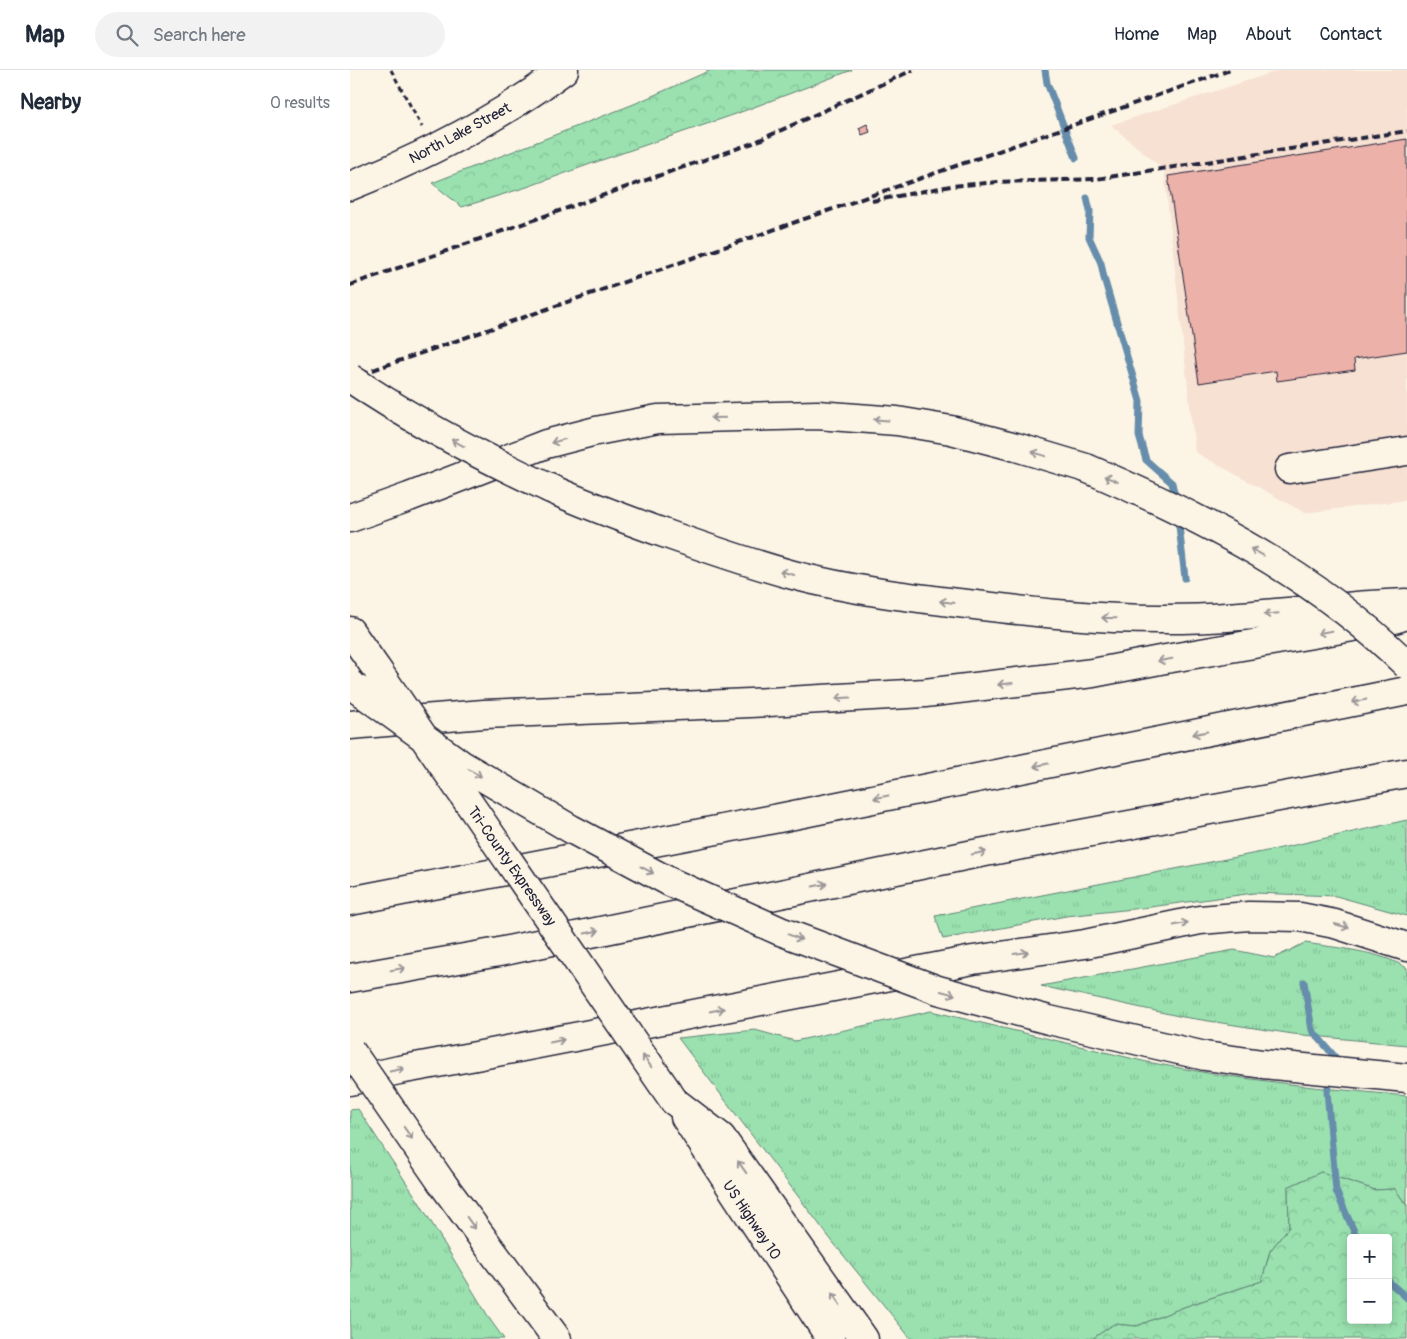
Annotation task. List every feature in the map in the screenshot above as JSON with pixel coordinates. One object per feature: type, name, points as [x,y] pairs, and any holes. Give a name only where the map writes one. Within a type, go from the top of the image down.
[{"type":"main road","name":"North Lake Street","points":[[350,186],[434,150],[537,90],[564,70]]},
{"type":"main road","points":[[350,378],[379,398],[457,443],[549,488],[591,506],[724,555],[795,576],[885,594],[1031,612],[1096,617],[1161,619],[1239,617],[1407,603]]},
{"type":"main road","points":[[350,518],[546,444],[596,431],[658,419],[817,415],[897,421],[952,430],[1016,447],[1086,468],[1130,487],[1273,561],[1330,601],[1375,636],[1407,666]]},
{"type":"main road","points":[[1289,469],[1407,451]]},
{"type":"main road","points":[[350,726],[484,714],[750,703],[925,693],[1093,673],[1388,621],[1407,615]]},
{"type":"main road","name":"Tri-County Expressway","points":[[350,631],[674,1101]]},
{"type":"main road","points":[[350,684],[462,765],[571,829],[670,882],[780,931],[938,990],[1049,1020],[1205,1056],[1263,1064],[1407,1078]]},
{"type":"main road","points":[[350,901],[784,817],[1407,691]]},
{"type":"main road","points":[[350,978],[499,952],[960,857],[1407,773]]},
{"type":"main road","points":[[350,1082],[399,1070],[973,960],[1085,944],[1200,920],[1249,916],[1300,917],[1335,924],[1407,947]]},
{"type":"main road","points":[[350,1050],[442,1183],[557,1339]]},
{"type":"main road","points":[[674,1101],[721,1137],[864,1339]]},
{"type":"main road","name":"US Highway 10","points":[[674,1101],[832,1339]]},
{"type":"path","points":[[390,70],[434,150]]},
{"type":"shaded area","points":[[1280,70],[1407,70],[1407,500],[1305,513],[1195,452],[1164,170],[1111,125]]},
{"type":"green space","points":[[711,70],[852,70],[733,115],[527,187],[462,207],[432,183],[634,104]]},
{"type":"green space","points":[[1407,820],[1407,916],[1336,896],[1254,893],[1066,916],[943,939],[935,916],[1272,850]]},
{"type":"green space","points":[[1305,943],[1371,954],[1396,962],[1407,968],[1407,1045],[1293,1034],[1183,1017],[1041,986],[1234,950],[1274,958]]},
{"type":"green space","points":[[931,1011],[1147,1062],[1213,1074],[1313,1087],[1407,1096],[1407,1206],[1395,1189],[1375,1190],[1321,1172],[1288,1187],[1289,1227],[1270,1251],[1262,1281],[1184,1307],[1137,1326],[1114,1324],[1092,1339],[911,1339],[832,1241],[678,1038],[755,1030],[795,1041]]},
{"type":"green space","points":[[358,1109],[419,1202],[491,1321],[504,1339],[350,1339],[350,1110]]},
{"type":"green space","points":[[1321,1172],[1375,1190],[1395,1189],[1407,1206],[1407,1339],[1092,1339],[1114,1324],[1137,1326],[1184,1307],[1262,1281],[1270,1251],[1289,1227],[1288,1187]]},
{"type":"building","points":[[867,124],[870,132],[862,135],[859,128]]},
{"type":"building","points":[[1407,139],[1407,351],[1354,359],[1355,370],[1277,381],[1276,371],[1199,383],[1168,176]]},
{"type":"waterway","points":[[1045,70],[1047,83],[1076,158]]},
{"type":"waterway","points":[[1087,198],[1090,211],[1089,237],[1101,263],[1140,401],[1139,436],[1146,460],[1172,483],[1176,501]]},
{"type":"waterway","points":[[1178,517],[1185,578]]},
{"type":"waterway","points":[[1304,982],[1312,1030],[1335,1057],[1333,1065]]},
{"type":"waterway","points":[[1331,1076],[1327,1091],[1336,1191],[1355,1234]]},
{"type":"waterway","points":[[1392,1285],[1407,1298]]},
{"type":"railway","points":[[350,285],[753,143],[913,70]]},
{"type":"railway","points":[[350,378],[1230,70]]},
{"type":"railway","points":[[872,201],[951,186],[998,182],[1096,179],[1407,131]]}]
